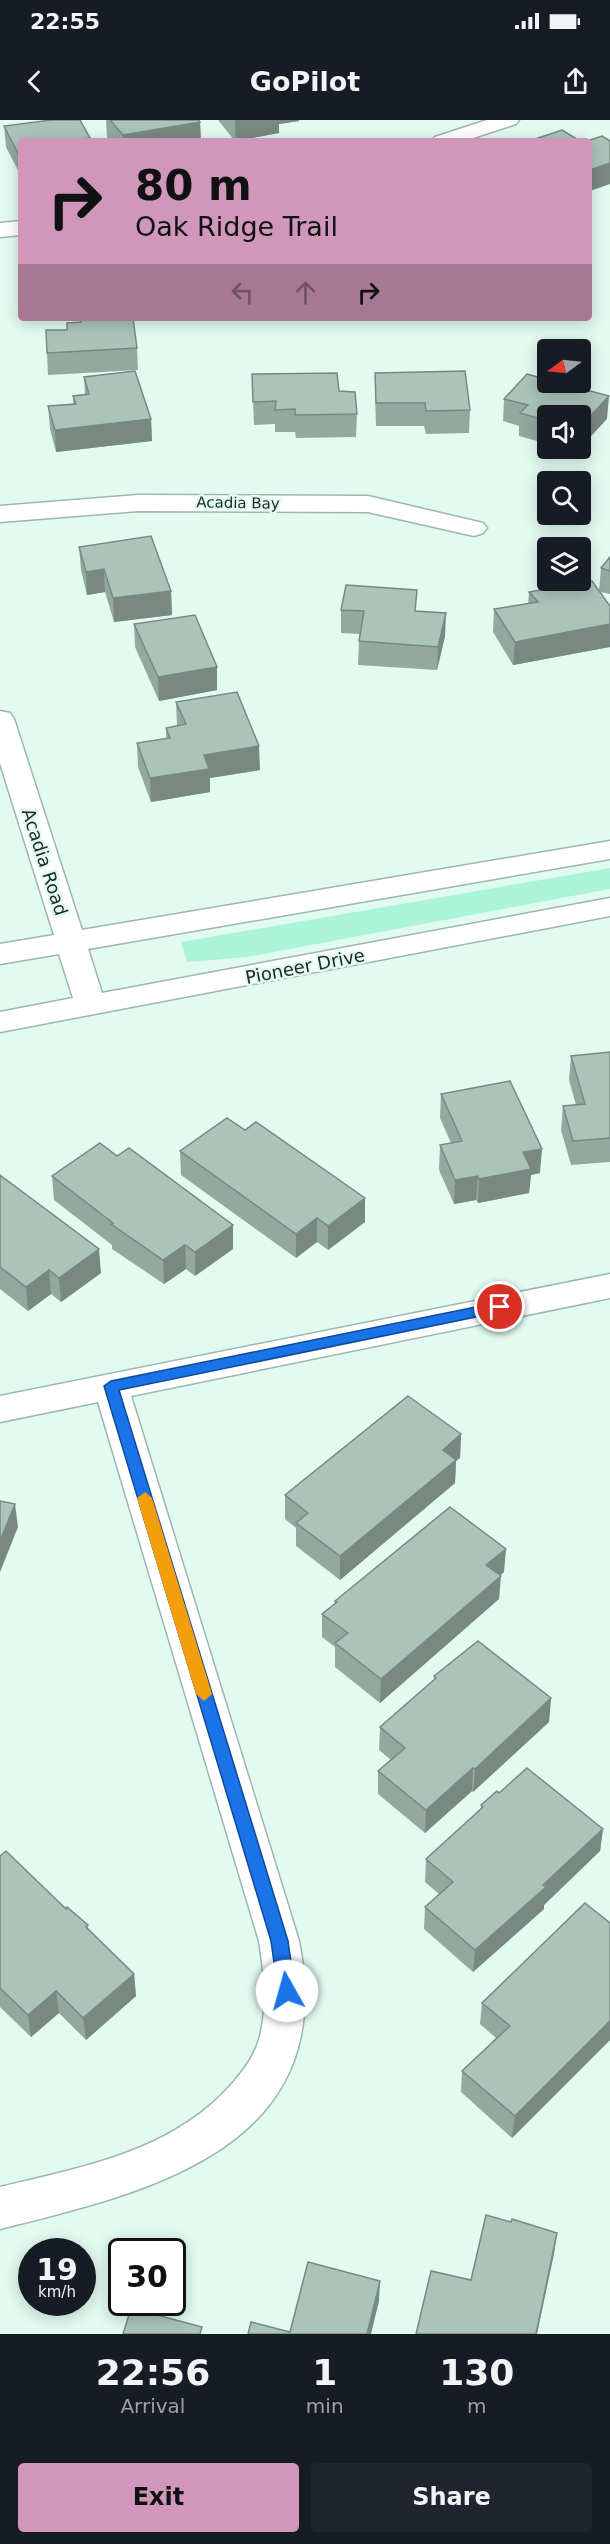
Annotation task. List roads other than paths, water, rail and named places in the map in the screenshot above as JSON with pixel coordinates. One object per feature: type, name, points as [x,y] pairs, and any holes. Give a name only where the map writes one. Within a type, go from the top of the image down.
[{"type":"street","points":[[452,138],[509,120]]},
{"type":"street","points":[[0,230],[18,228]]},
{"type":"street","name":"Acadia Bay","points":[[0,514],[138,503],[368,504],[474,528]]},
{"type":"street","name":"Acadia Road","points":[[0,719],[91,1006]]},
{"type":"street","points":[[0,954],[610,850]]},
{"type":"street","name":"Pioneer Drive","points":[[0,1022],[610,907]]},
{"type":"street","points":[[0,1409],[610,1286]]},
{"type":"street","points":[[0,2208],[147,2168],[186,2150],[217,2130],[243,2104],[271,2065],[282,2035],[286,2012],[286,1975],[279,1941],[111,1386]]}]
